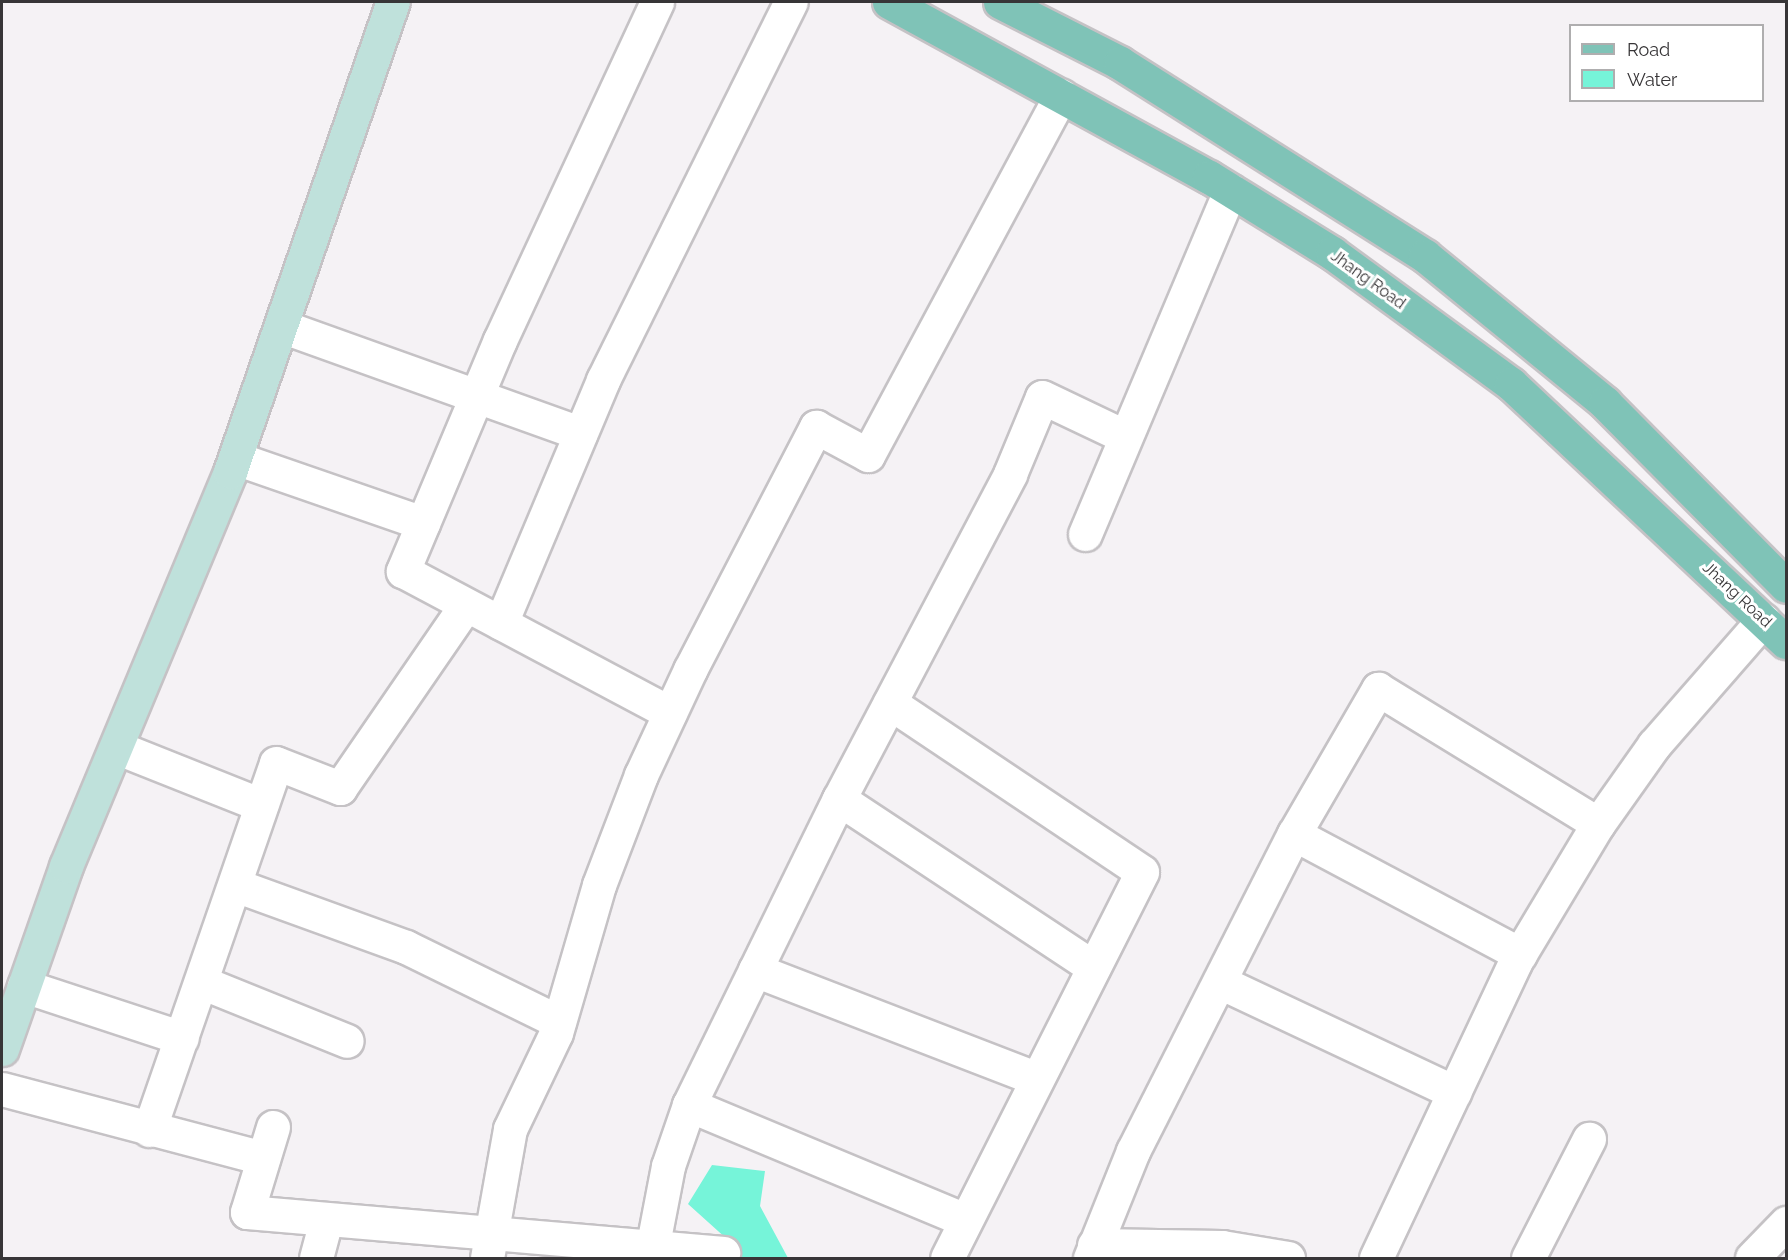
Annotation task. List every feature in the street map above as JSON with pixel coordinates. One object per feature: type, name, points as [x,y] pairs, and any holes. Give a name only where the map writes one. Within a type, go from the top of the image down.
[{"type":"main road","name":"Jhang Road","points":[[889,2],[1230,190],[1332,253],[1511,384],[1786,642]]},
{"type":"main road","points":[[1000,2],[1120,63],[1425,256],[1605,403],[1786,586]]},
{"type":"street","points":[[2,1049],[66,866],[118,748],[235,458],[393,2]]},
{"type":"street","points":[[657,2],[477,394],[403,571],[670,713]]},
{"type":"street","points":[[501,623],[580,433],[660,259],[791,2]]},
{"type":"street","points":[[489,1247],[510,1129],[559,1022],[599,885],[670,713],[816,427],[868,455],[1061,95]]},
{"type":"street","points":[[1085,534],[1124,436],[1230,190]]},
{"type":"street","points":[[281,326],[477,394],[580,433]]},
{"type":"street","points":[[648,1248],[668,1166],[689,1105],[839,799],[1010,474],[1042,397],[1124,436]]},
{"type":"street","points":[[235,458],[423,523]]},
{"type":"street","points":[[149,1130],[276,763],[340,788],[466,605]]},
{"type":"street","points":[[1376,1258],[1520,954],[1598,824],[1654,745],[1763,620]]},
{"type":"street","points":[[1288,1258],[1221,1253],[1092,1252],[1133,1151],[1294,834],[1378,689],[1598,824]]},
{"type":"street","points":[[890,703],[1142,872],[1035,1078],[947,1258]]},
{"type":"street","points":[[118,748],[261,805]]},
{"type":"street","points":[[839,799],[1093,967]]},
{"type":"street","points":[[1294,834],[1520,954]]},
{"type":"street","points":[[235,885],[406,947],[559,1022]]},
{"type":"street","points":[[755,969],[1035,1078]]},
{"type":"street","points":[[201,982],[348,1041]]},
{"type":"street","points":[[1220,982],[1454,1092]]},
{"type":"street","points":[[24,986],[182,1038]]},
{"type":"street","points":[[2,1089],[149,1130],[263,1158]]},
{"type":"street","points":[[689,1105],[965,1220]]},
{"type":"street","points":[[273,1127],[247,1212],[326,1220],[489,1247],[648,1248],[723,1253]]},
{"type":"street","points":[[1528,1258],[1589,1139]]},
{"type":"street","points":[[316,1258],[326,1220]]},
{"type":"street","points":[[1752,1258],[1786,1223]]},
{"type":"water","points":[[712,1165],[765,1171],[760,1206],[788,1258],[739,1258],[738,1249],[688,1204]]}]
